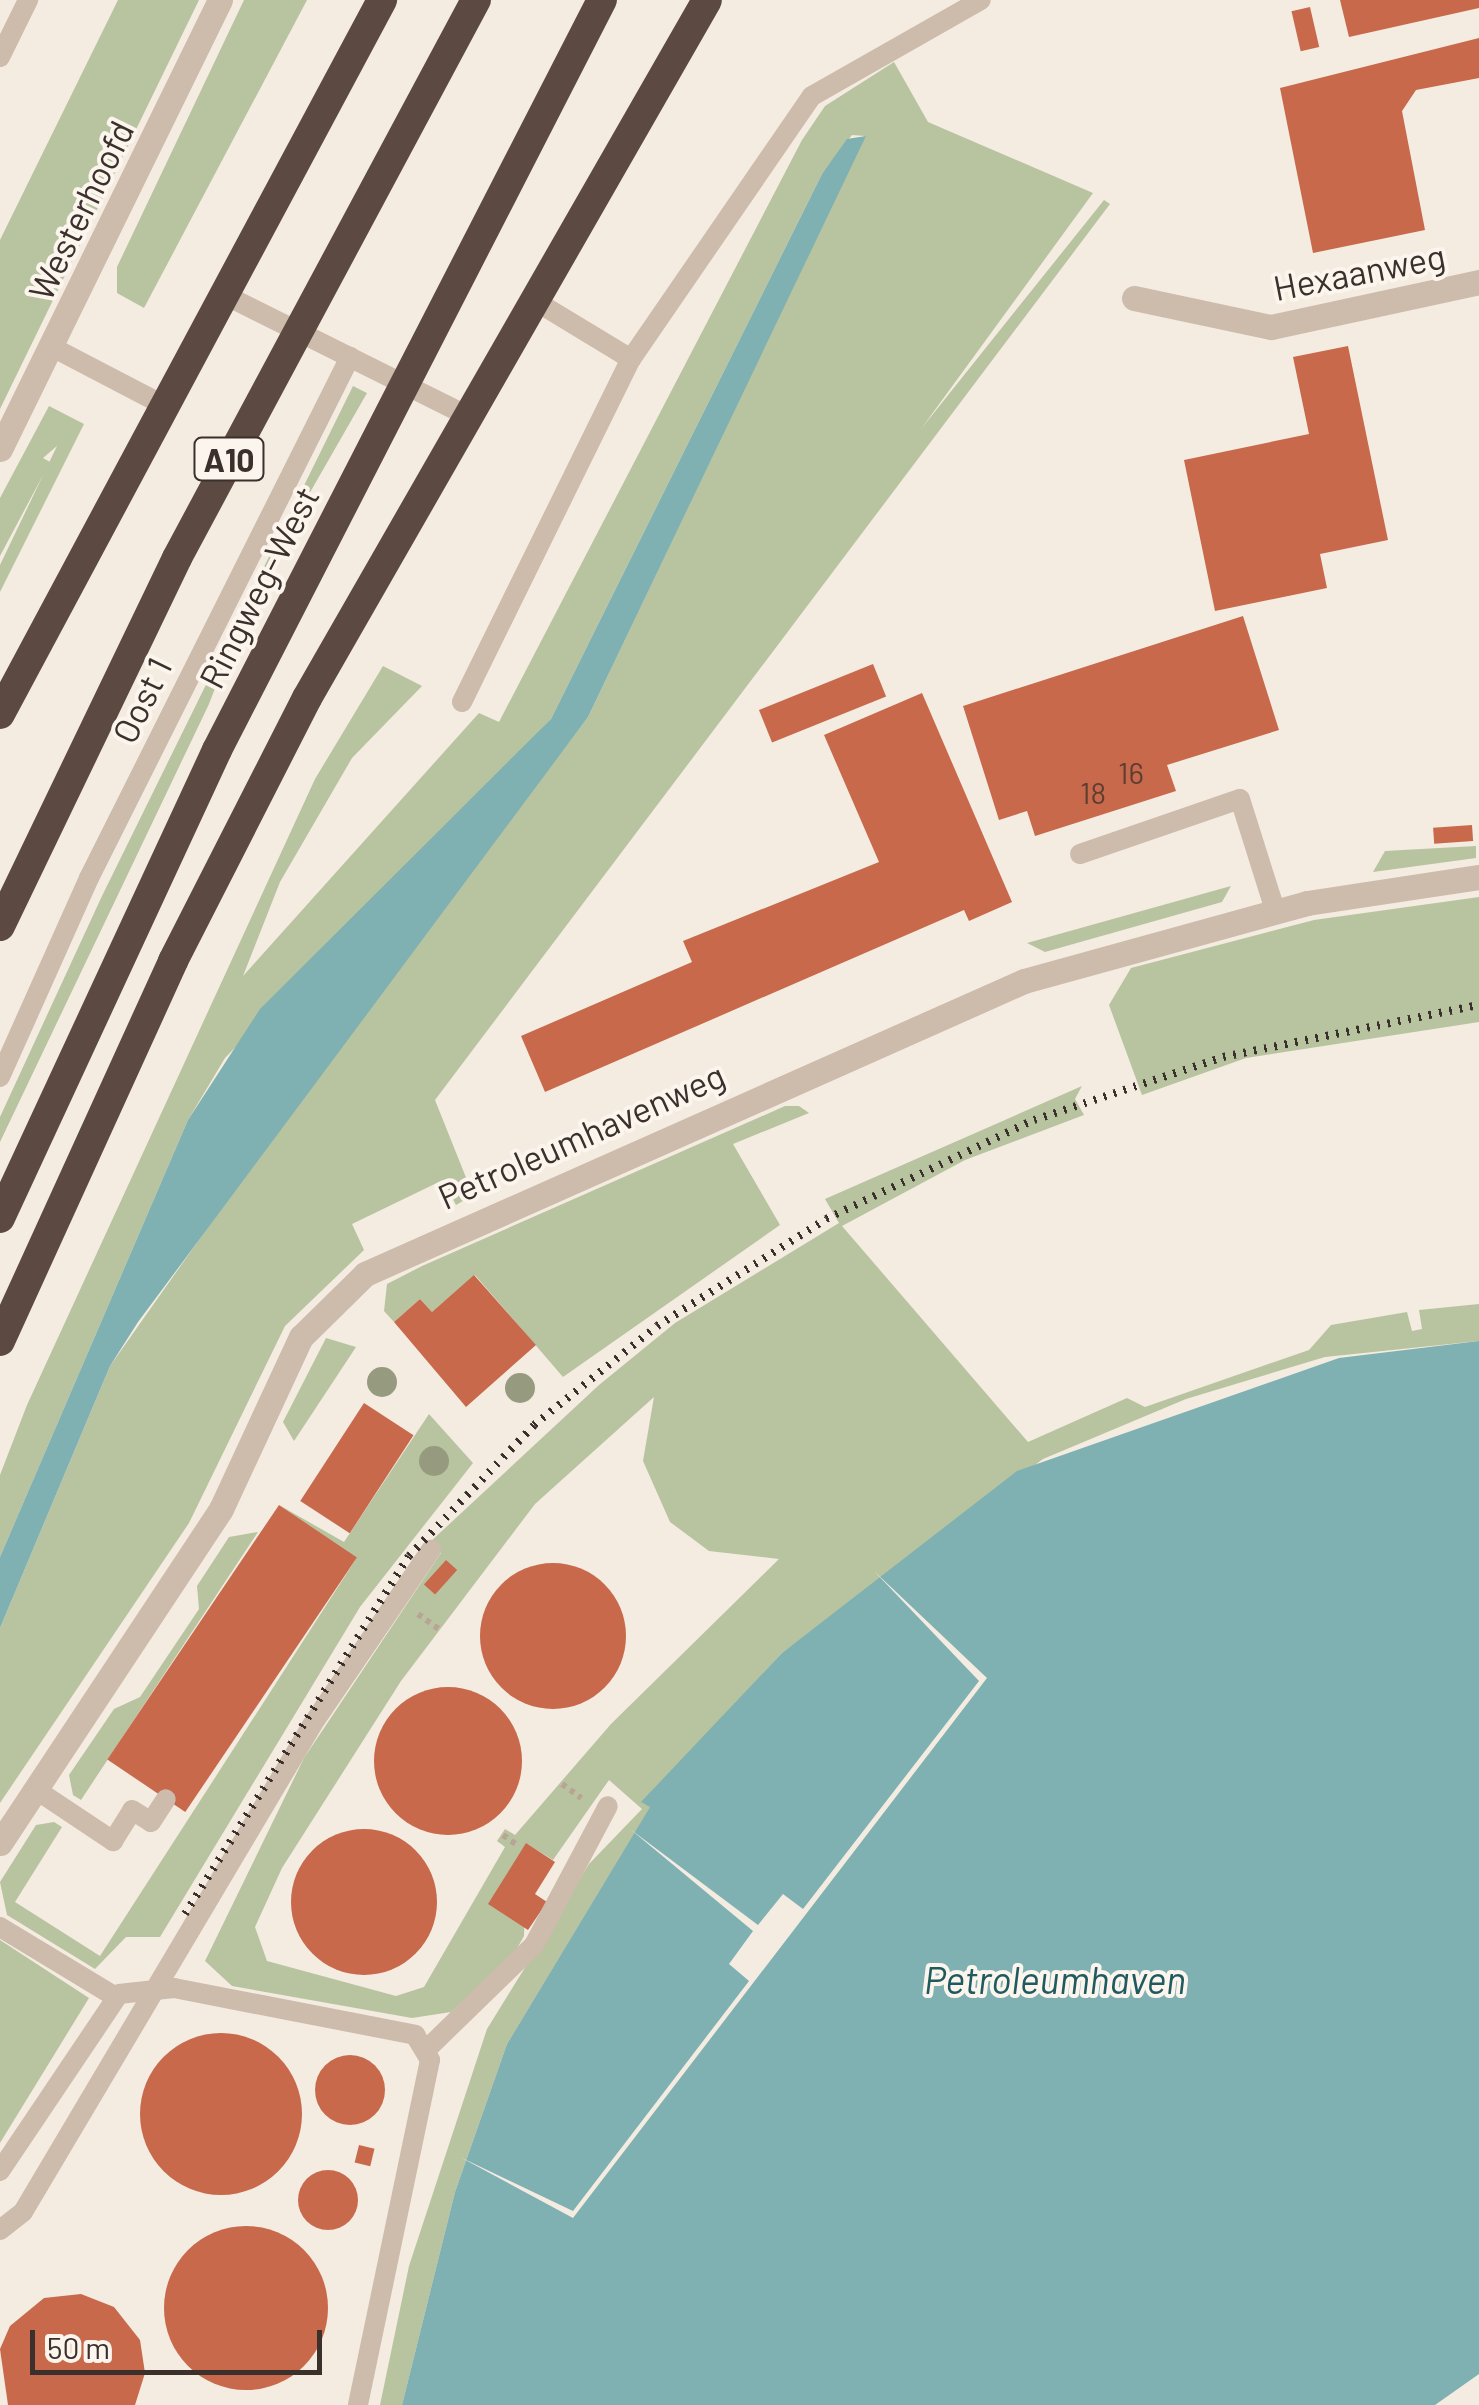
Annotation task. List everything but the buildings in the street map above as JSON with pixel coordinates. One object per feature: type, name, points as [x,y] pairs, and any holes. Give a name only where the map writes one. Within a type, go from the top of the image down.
[{"type":"highway","name":"A10","points":[[0,714],[161,404],[382,0]]},
{"type":"highway","name":"A10","points":[[0,926],[296,330],[476,0]]},
{"type":"highway","name":"Ringweg-West","points":[[0,1218],[125,938],[403,384],[602,0]]},
{"type":"highway","points":[[0,1341],[173,961],[464,414],[706,0]]},
{"type":"street","name":"Westerhoofd","points":[[0,449],[220,0]]},
{"type":"street","name":"Hexaanweg","points":[[1134,298],[1271,327],[1479,282]]},
{"type":"street","name":"Petroleumhavenweg","points":[[0,1843],[222,1509],[301,1337],[349,1284],[476,1217],[1024,981],[1275,910],[1479,878]]},
{"type":"lane","points":[[0,57],[28,0]]},
{"type":"lane","points":[[462,702],[631,358],[812,96],[982,0]]},
{"type":"lane","points":[[224,294],[464,414]]},
{"type":"lane","points":[[532,299],[631,358]]},
{"type":"lane","points":[[52,347],[161,404]]},
{"type":"lane","name":"Oost 1","points":[[0,1078],[89,878],[350,357]]},
{"type":"lane","points":[[1080,854],[1240,799],[1275,910]]},
{"type":"lane","points":[[0,2230],[22,2212],[163,1986],[312,1724],[431,1550]]},
{"type":"lane","points":[[35,1789],[113,1841],[132,1810],[151,1822],[166,1799]]},
{"type":"lane","points":[[358,2405],[427,2050],[534,1945],[608,1806]]},
{"type":"lane","points":[[0,1927],[114,1996],[163,1986],[407,2032],[427,2050]]},
{"type":"lane","points":[[0,2170],[114,1996]]},
{"type":"path","points":[[420,1616],[440,1631]]},
{"type":"path","points":[[562,1784],[574,1793]]},
{"type":"path","points":[[503,1835],[516,1844]]},
{"type":"green space","points":[[118,0],[199,0],[0,409],[0,240]]},
{"type":"green space","points":[[244,0],[307,0],[144,308],[117,293],[117,267]]},
{"type":"green space","points":[[894,62],[928,122],[1093,193],[921,429],[1104,200],[1110,204],[435,1100],[473,1195],[456,1205],[443,1180],[352,1224],[364,1250],[285,1326],[189,1523],[0,1803],[0,1628],[110,1366],[306,1088],[588,717],[865,136],[852,135],[822,174],[551,719],[225,1058],[188,1120],[0,1557],[0,1475],[27,1405],[315,779],[383,666],[422,686],[352,758],[280,882],[243,976],[479,713],[499,722],[802,140],[825,106]]},
{"type":"green space","points":[[353,386],[367,393],[250,597],[209,704],[0,1142],[0,1117],[102,896]]},
{"type":"green space","points":[[49,406],[84,424],[0,592],[0,565],[43,475],[0,556],[0,498]],"holes":[[[57,446],[49,462],[43,458]]]},
{"type":"green space","points":[[1476,846],[1476,858],[1373,872],[1385,851]]},
{"type":"green space","points":[[1231,886],[1222,902],[1045,952],[1027,943]]},
{"type":"green space","points":[[1479,897],[1479,1022],[1246,1058],[1142,1095],[1109,1005],[1131,968],[1314,920]]},
{"type":"green space","points":[[1082,1086],[1075,1099],[1084,1115],[965,1160],[842,1226],[1028,1442],[1127,1398],[1145,1407],[1309,1350],[1331,1325],[1407,1312],[1412,1331],[1422,1329],[1419,1310],[1479,1304],[1479,1341],[1325,1357],[1186,1399],[1043,1459],[782,1653],[643,1803],[651,1806],[507,2044],[455,2192],[402,2405],[380,2405],[409,2266],[487,2029],[589,1864],[642,1809],[609,1780],[553,1860],[527,1844],[524,1936],[515,1952],[451,2012],[412,2018],[232,1986],[205,1961],[304,1758],[441,1553],[429,1543],[599,1385],[675,1323],[839,1223],[825,1199]],"holes":[[[654,1397],[643,1461],[670,1522],[709,1551],[779,1559],[611,1724],[515,1835],[505,1829],[497,1841],[505,1847],[424,1987],[396,1996],[267,1961],[255,1927],[282,1868],[401,1681],[535,1504]]]},
{"type":"green space","points":[[785,1106],[799,1106],[809,1113],[733,1144],[780,1225],[563,1377],[475,1275],[432,1312],[420,1299],[394,1322],[384,1311],[387,1284],[422,1266]]},
{"type":"green space","points":[[326,1338],[356,1347],[294,1441],[283,1422]]},
{"type":"green space","points":[[429,1414],[473,1463],[360,1607],[160,1937],[126,1937],[95,1969],[7,1915],[0,1882],[36,1825],[54,1822],[62,1827],[15,1902],[100,1956],[356,1559],[279,1505],[344,1542]]},
{"type":"green space","points":[[258,1532],[81,1800],[73,1795],[69,1775],[114,1709],[140,1697],[199,1609],[197,1586],[229,1537]]},
{"type":"green space","points":[[0,1940],[89,1998],[0,2143]]},
{"type":"water","points":[[866,136],[588,717],[138,1322],[110,1366],[0,1628],[0,1557],[188,1120],[260,1009],[551,719],[822,174],[847,139]]},
{"type":"water","name":"Petroleumhaven","points":[[1479,1341],[1479,2374],[1435,2405],[402,2405],[455,2192],[507,2044],[650,1807],[641,1802],[782,1653],[1017,1471],[1339,1358]]},
{"type":"pier","points":[[874,1571],[987,1678],[573,2218],[460,2157],[573,2211],[749,1981],[729,1964],[753,1931],[630,1829],[758,1925],[783,1894],[803,1909],[979,1681]]},
{"type":"railway","points":[[185,1914],[409,1556],[534,1425],[657,1326],[826,1219],[1034,1120],[1223,1057],[1479,1005]]}]
